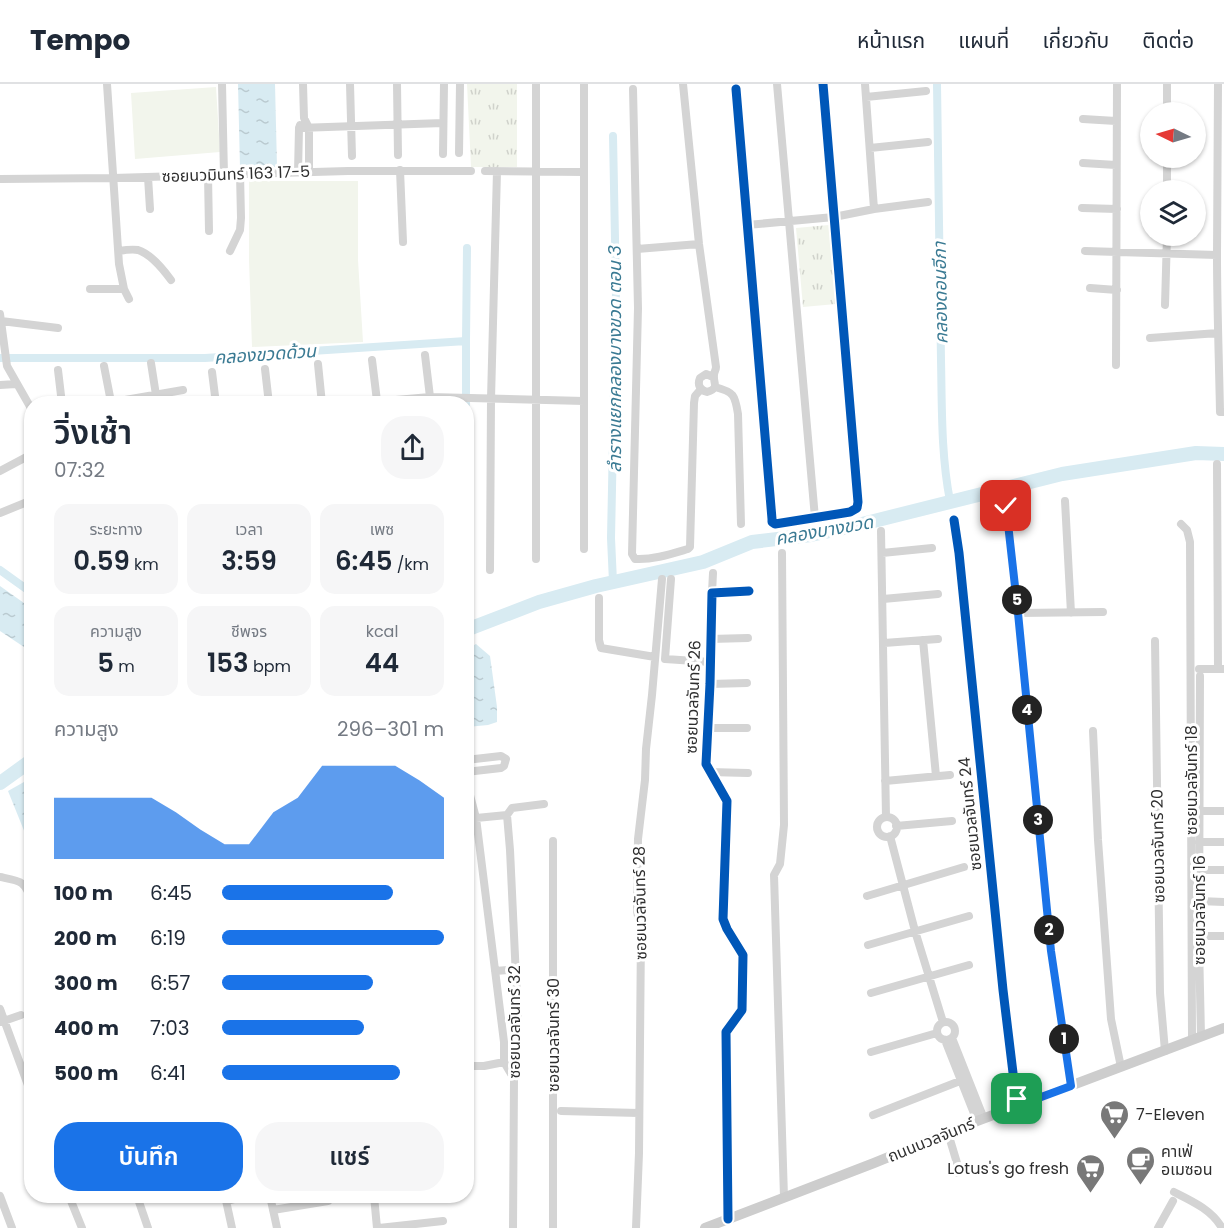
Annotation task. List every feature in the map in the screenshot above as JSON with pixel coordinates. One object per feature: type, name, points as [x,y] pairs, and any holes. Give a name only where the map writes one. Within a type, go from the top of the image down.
[{"type":"main road","name":"ถนนนวลจันทร์","points":[[705,1228],[980,1120],[1224,1028]]},
{"type":"street","points":[[107,84],[119,264],[124,289],[129,299]]},
{"type":"street","points":[[222,84],[224,175]]},
{"type":"street","points":[[303,84],[304,118],[309,128],[309,172]]},
{"type":"street","points":[[350,84],[352,156]]},
{"type":"street","points":[[397,84],[398,155]]},
{"type":"street","points":[[443,154],[444,84]]},
{"type":"street","points":[[459,153],[460,84]]},
{"type":"street","points":[[536,84],[536,559]]},
{"type":"street","points":[[584,84],[584,549]]},
{"type":"street","points":[[683,84],[699,244],[715,354],[716,372],[713,377]]},
{"type":"street","points":[[777,84],[815,518]]},
{"type":"street","points":[[736,90],[772,522],[779,524],[850,512],[857,508],[858,502],[823,84]]},
{"type":"street","points":[[865,84],[874,209]]},
{"type":"street","points":[[1116,365],[1117,84]]},
{"type":"street","points":[[1167,84],[1167,102]]},
{"type":"street","points":[[1218,84],[1221,204],[1217,255],[1222,412]]},
{"type":"street","points":[[633,89],[638,308],[632,543],[632,554],[635,559],[668,555],[688,549],[691,544],[694,404],[695,396],[701,389]]},
{"type":"street","points":[[866,97],[926,91]]},
{"type":"street","points":[[298,172],[299,128],[304,118]]},
{"type":"street","points":[[1083,119],[1116,121]]},
{"type":"street","points":[[299,128],[443,123]]},
{"type":"street","points":[[870,148],[928,142]]},
{"type":"street","points":[[1083,163],[1116,165]]},
{"type":"street","points":[[400,170],[403,242]]},
{"type":"street","name":"ซอยนวมินทร์ 163 17-5","points":[[0,179],[400,170],[471,171]]},
{"type":"street","points":[[485,171],[584,172]]},
{"type":"street","points":[[490,570],[491,399],[497,171]]},
{"type":"street","points":[[230,251],[240,230],[240,174]]},
{"type":"street","points":[[208,175],[209,231]]},
{"type":"street","points":[[148,177],[150,209]]},
{"type":"street","points":[[747,225],[834,217],[928,202]]},
{"type":"street","points":[[1082,208],[1117,208]]},
{"type":"street","points":[[637,249],[699,244]]},
{"type":"street","points":[[1166,305],[1167,246]]},
{"type":"street","points":[[119,250],[142,251],[171,280]]},
{"type":"street","points":[[1085,250],[1217,255]]},
{"type":"street","points":[[1090,288],[1116,290]]},
{"type":"street","points":[[90,289],[124,289]]},
{"type":"street","points":[[0,314],[7,366],[24,397]]},
{"type":"street","points":[[1,321],[58,328]]},
{"type":"street","points":[[1150,338],[1218,333]]},
{"type":"street","points":[[425,355],[430,396]]},
{"type":"street","points":[[372,360],[376,396]]},
{"type":"street","points":[[151,363],[156,395]]},
{"type":"street","points":[[318,364],[321,396]]},
{"type":"street","points":[[104,366],[110,396]]},
{"type":"street","points":[[265,369],[267,396]]},
{"type":"street","points":[[58,370],[61,396]]},
{"type":"street","points":[[212,372],[215,396]]},
{"type":"street","points":[[706,374],[713,377],[716,383],[713,390],[707,392],[701,389],[698,382],[700,378],[706,374]]},
{"type":"street","points":[[0,385],[16,384]]},
{"type":"street","points":[[715,387],[729,390],[736,402],[741,524]]},
{"type":"street","points":[[150,396],[183,390]]},
{"type":"street","points":[[474,398],[584,401]]},
{"type":"street","points":[[0,471],[24,458]]},
{"type":"street","points":[[1217,464],[1221,479],[1221,669]]},
{"type":"street","points":[[1065,501],[1071,613]]},
{"type":"street","points":[[0,513],[24,503]]},
{"type":"street","points":[[1006,506],[1051,951],[1071,1086]]},
{"type":"street","name":"ซอยนวลจันทร์ 24","points":[[954,520],[1017,1106]]},
{"type":"street","name":"ซอยนวลจันทร์ 18","points":[[1181,524],[1187,530],[1190,542],[1196,759],[1191,927],[1196,1037]]},
{"type":"street","points":[[881,531],[886,818]]},
{"type":"street","points":[[882,553],[932,548]]},
{"type":"street","points":[[782,553],[784,825],[780,864],[774,875],[783,1197]]},
{"type":"street","name":"ซอยนวลจันทร์ 26","points":[[713,573],[706,764],[727,801],[723,919],[743,956],[742,1010],[726,1032],[728,1219]]},
{"type":"street","name":"ซอยนวลจันทร์ 28","points":[[636,1228],[641,933],[636,911],[638,839],[662,579]]},
{"type":"street","points":[[671,579],[665,659],[710,662]]},
{"type":"street","points":[[712,593],[749,591]]},
{"type":"street","points":[[883,599],[938,594]]},
{"type":"street","points":[[599,598],[598,638],[601,648],[655,657]]},
{"type":"street","points":[[1018,613],[1102,612]]},
{"type":"street","points":[[711,639],[748,638]]},
{"type":"street","points":[[884,643],[938,639]]},
{"type":"street","points":[[923,640],[936,776]]},
{"type":"street","name":"ซอยนวลจันทร์ 20","points":[[1155,641],[1160,993],[1165,1051]]},
{"type":"street","name":"ซอยนวลจันทร์ 16","points":[[1196,1037],[1200,811],[1196,759],[1200,673],[1221,669]]},
{"type":"street","points":[[710,684],[747,683]]},
{"type":"street","points":[[708,728],[747,728]]},
{"type":"street","points":[[1093,730],[1110,1008],[1121,1067]]},
{"type":"street","points":[[474,759],[501,756],[506,759],[501,768],[474,771]]},
{"type":"street","points":[[709,772],[748,773]]},
{"type":"street","points":[[885,781],[950,775]]},
{"type":"street","points":[[476,818],[507,816],[512,807],[544,804]]},
{"type":"street","points":[[474,810],[504,1042],[504,1062],[514,1079]]},
{"type":"street","points":[[1200,811],[1224,811]]},
{"type":"street","name":"ซอยนวลจันทร์ 32","points":[[507,816],[518,1020],[514,1079],[513,1228]]},
{"type":"street","points":[[886,818],[893,820],[896,826],[895,832],[890,836],[881,835],[877,829],[878,823],[886,818]]},
{"type":"street","points":[[896,826],[952,821]]},
{"type":"street","points":[[890,836],[915,931],[943,1022]]},
{"type":"street","name":"ซอยนวลจันทร์ 30","points":[[553,841],[553,1228]]},
{"type":"street","points":[[1199,842],[1224,842]]},
{"type":"street","points":[[867,896],[964,867]]},
{"type":"street","points":[[1199,870],[1224,870]]},
{"type":"street","points":[[0,877],[15,880],[24,885]]},
{"type":"street","points":[[1199,901],[1224,902]]},
{"type":"street","points":[[868,945],[969,916]]},
{"type":"street","points":[[1204,936],[1224,936]]},
{"type":"street","points":[[871,993],[969,965]]},
{"type":"street","points":[[495,971],[508,970],[515,966]]},
{"type":"street","points":[[0,1010],[2,1022],[24,1076]]},
{"type":"street","points":[[2,1022],[21,1015]]},
{"type":"street","points":[[943,1022],[950,1023],[954,1027],[955,1033],[948,1039],[940,1038],[937,1033],[938,1027],[943,1022]]},
{"type":"street","points":[[871,1052],[937,1033]]},
{"type":"street","points":[[948,1039],[960,1081],[980,1120]]},
{"type":"street","points":[[948,1039],[980,1120]]},
{"type":"street","points":[[474,1066],[504,1062]]},
{"type":"street","points":[[873,1115],[960,1081]]},
{"type":"street","points":[[561,1111],[639,1113]]},
{"type":"street","points":[[948,1133],[958,1173]]},
{"type":"street","points":[[1174,1192],[1201,1207],[1218,1220],[1222,1228]]},
{"type":"street","points":[[0,1197],[12,1228]]},
{"type":"street","points":[[1158,1228],[1173,1201]]},
{"type":"street","points":[[72,1203],[82,1228]]},
{"type":"street","points":[[139,1203],[148,1228]]},
{"type":"street","points":[[227,1203],[232,1228]]},
{"type":"street","points":[[272,1203],[277,1228]]},
{"type":"street","points":[[273,1210],[316,1203]]},
{"type":"street","points":[[375,1203],[378,1228],[443,1221]]},
{"type":"green space","points":[[467,84],[517,84],[517,167],[471,167]]},
{"type":"green space","points":[[216,87],[220,152],[135,159],[131,93]]},
{"type":"green space","points":[[249,181],[358,181],[358,260],[363,342],[252,347]]},
{"type":"green space","points":[[829,225],[836,304],[803,307],[796,228]]},
{"type":"water","points":[[238,84],[275,84],[277,167],[240,168]]},
{"type":"water","points":[[0,586],[24,603],[24,647],[0,631]]},
{"type":"water","points":[[476,644],[490,656],[497,722],[474,726],[474,645]]},
{"type":"water","points":[[24,782],[24,831],[8,791]]},
{"type":"waterway","name":"คลองดอนอีกา","points":[[937,84],[943,449],[950,501]]},
{"type":"waterway","name":"ลำรางแยกคลองบางขวด ตอน 3","points":[[613,136],[616,290],[611,538],[613,582]]},
{"type":"waterway","points":[[466,341],[467,248]]},
{"type":"waterway","name":"คลองขวดด้วน","points":[[0,358],[205,358],[466,341],[466,396]]},
{"type":"waterway","name":"คลองบางขวด","points":[[474,627],[539,602],[596,586],[703,562],[752,542],[811,535],[858,525],[1062,474],[1196,453],[1224,454]]},
{"type":"waterway","points":[[0,570],[24,587]]},
{"type":"waterway","name":"คลองบางขวด","points":[[0,783],[24,766]]},
{"type":"cycle path","points":[[736,89],[772,522],[775,524],[850,512],[857,508],[858,502],[823,84]]},
{"type":"cycle path","points":[[954,520],[1017,1106]]},
{"type":"cycle path","points":[[728,1219],[726,1032],[742,1010],[743,955],[723,919],[727,801],[706,764],[712,593],[749,591]]},
{"type":"place","name":"7-Eleven","points":[[1115,1140]]},
{"type":"place","name":"คาเฟ่ อเมซอน","points":[[1140,1186]]},
{"type":"place","name":"Lotus's go fresh","points":[[1090,1194]]},
{"type":"route","points":[[1006,506],[1051,951],[1071,1086],[1017,1106],[1017,1099]]}]
